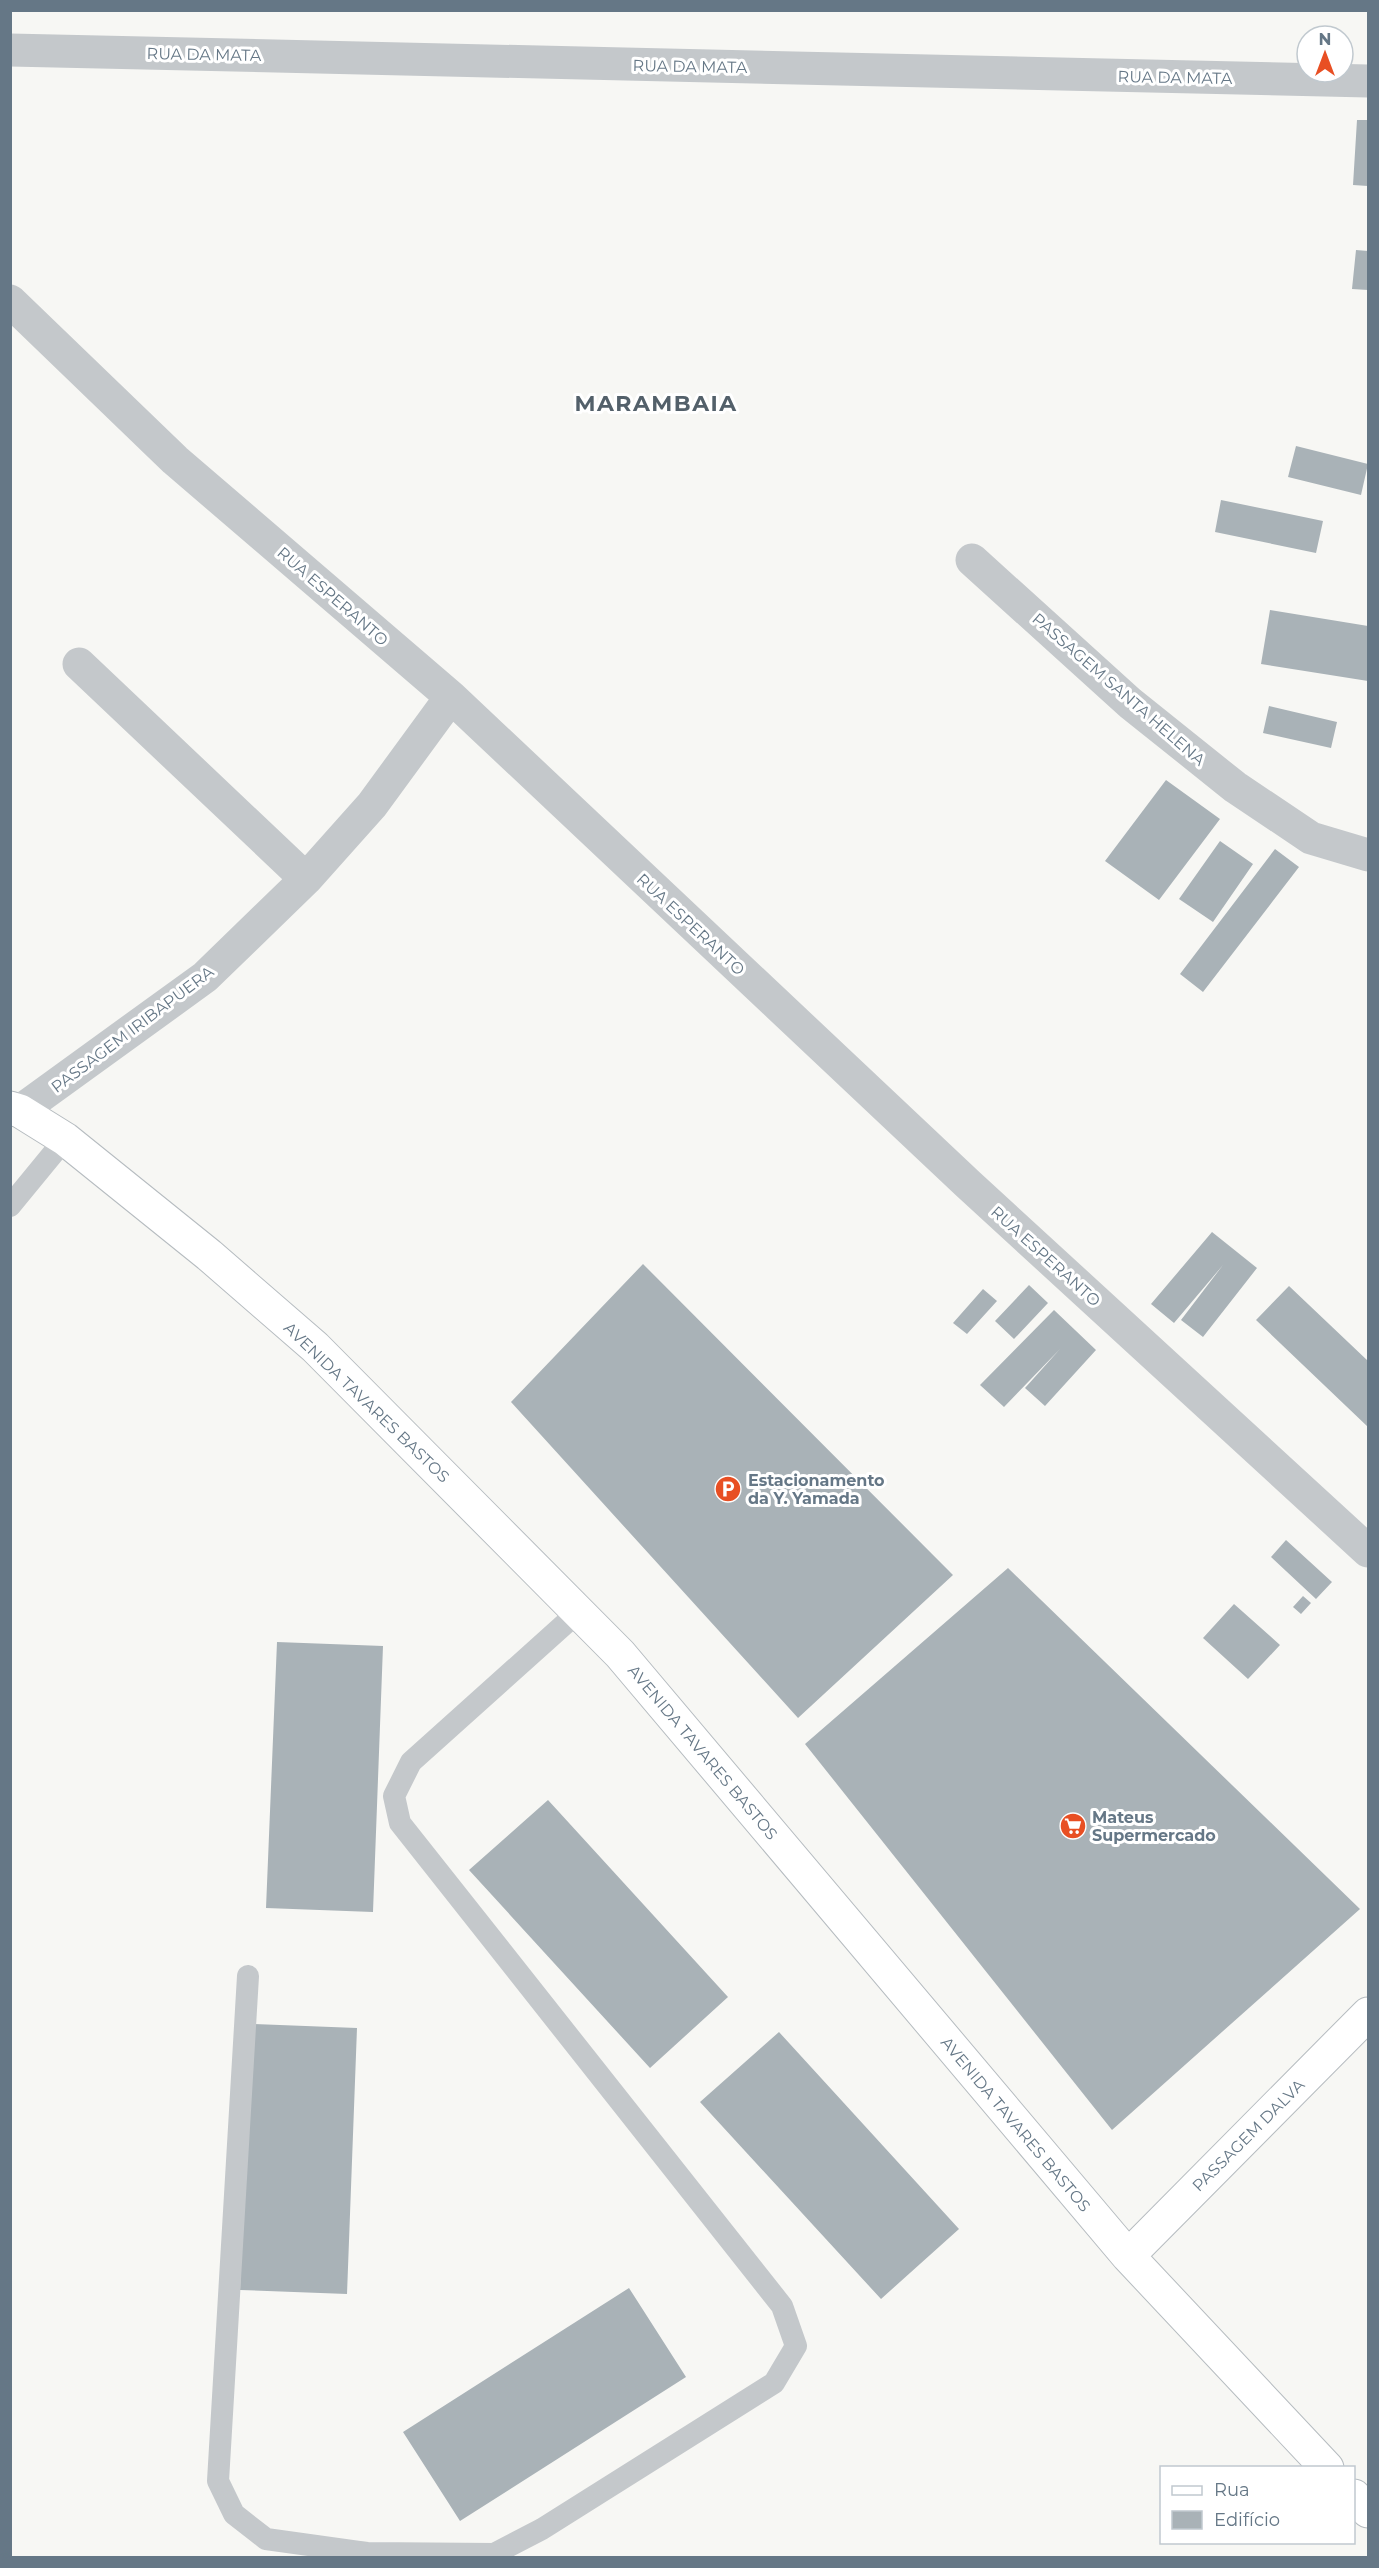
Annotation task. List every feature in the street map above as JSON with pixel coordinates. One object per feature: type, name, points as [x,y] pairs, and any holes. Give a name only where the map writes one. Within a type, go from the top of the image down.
[{"type":"main road","name":"AVENIDA TAVARES BASTOS","points":[[15,1110],[65,1139],[209,1255],[315,1347],[628,1663],[1128,2256],[1325,2466]]},
{"type":"main road","name":"PASSAGEM DALVA","points":[[1128,2256],[1368,2014]]},
{"type":"main road","points":[[1355,2498],[1368,2511]]},
{"type":"street","name":"RUA DA MATA","points":[[10,50],[1368,81]]},
{"type":"street","name":"RUA ESPERANTO","points":[[10,301],[175,460],[451,697],[968,1184],[1368,1551]]},
{"type":"street","name":"PASSAGEM SANTA HELENA","points":[[972,560],[1130,703],[1235,787],[1311,838],[1368,855]]},
{"type":"street","points":[[79,664],[306,879]]},
{"type":"street","name":"PASSAGEM IRIBAPUERA","points":[[15,1110],[205,977],[306,879],[372,805],[451,697]]},
{"type":"lane","points":[[10,1206],[65,1139]]},
{"type":"lane","points":[[248,1976],[218,2481],[234,2514],[266,2539],[367,2553],[494,2554],[542,2529],[774,2383],[796,2346],[782,2306],[400,1823],[394,1796],[411,1762],[577,1613]]},
{"type":"building","points":[[1357,120],[1368,120],[1368,186],[1353,185]]},
{"type":"building","points":[[1356,250],[1368,251],[1368,290],[1352,289]]},
{"type":"building","points":[[1296,446],[1368,464],[1361,495],[1288,477]]},
{"type":"building","points":[[1221,500],[1323,521],[1316,553],[1215,532]]},
{"type":"building","points":[[1270,610],[1368,626],[1368,681],[1261,664]]},
{"type":"building","points":[[1269,706],[1337,722],[1331,748],[1263,733]]},
{"type":"building","points":[[1166,780],[1220,819],[1159,900],[1105,861]]},
{"type":"building","points":[[1220,841],[1253,864],[1213,922],[1179,899]]},
{"type":"building","points":[[1275,849],[1299,867],[1203,992],[1180,974]]},
{"type":"building","points":[[1212,1232],[1257,1268],[1203,1337],[1181,1320],[1223,1265],[1174,1323],[1151,1304]]},
{"type":"building","name":"Estacionamento da Y. Yamada","points":[[643,1264],[953,1575],[798,1718],[511,1402]]},
{"type":"building","points":[[1029,1285],[1048,1303],[1014,1339],[995,1321]]},
{"type":"building","points":[[1289,1286],[1368,1361],[1368,1427],[1256,1320]]},
{"type":"building","points":[[983,1289],[997,1301],[967,1334],[953,1323]]},
{"type":"building","points":[[1054,1310],[1096,1350],[1045,1406],[1025,1388],[1060,1349],[1004,1407],[980,1385]]},
{"type":"building","points":[[1286,1540],[1332,1582],[1316,1599],[1271,1557]]},
{"type":"building","name":"Mateus Supermercado","points":[[1008,1568],[1360,1909],[1112,2130],[805,1744]]},
{"type":"building","points":[[1303,1596],[1311,1603],[1301,1614],[1293,1607]]},
{"type":"building","points":[[1234,1604],[1280,1645],[1248,1679],[1203,1638]]},
{"type":"building","points":[[277,1642],[383,1646],[373,1912],[266,1908]]},
{"type":"building","points":[[548,1800],[728,1997],[650,2068],[469,1870]]},
{"type":"building","points":[[251,2024],[357,2028],[347,2294],[240,2290]]},
{"type":"building","points":[[779,2032],[959,2229],[881,2299],[700,2102]]},
{"type":"building","points":[[629,2288],[686,2377],[460,2521],[403,2432]]},
{"type":"place","name":"Estacionamento da Y. Yamada","points":[[728,1489]]},
{"type":"place","name":"Mateus Supermercado","points":[[1073,1826]]},
{"type":"district","name":"MARAMBAIA","points":[[656,403]]}]
